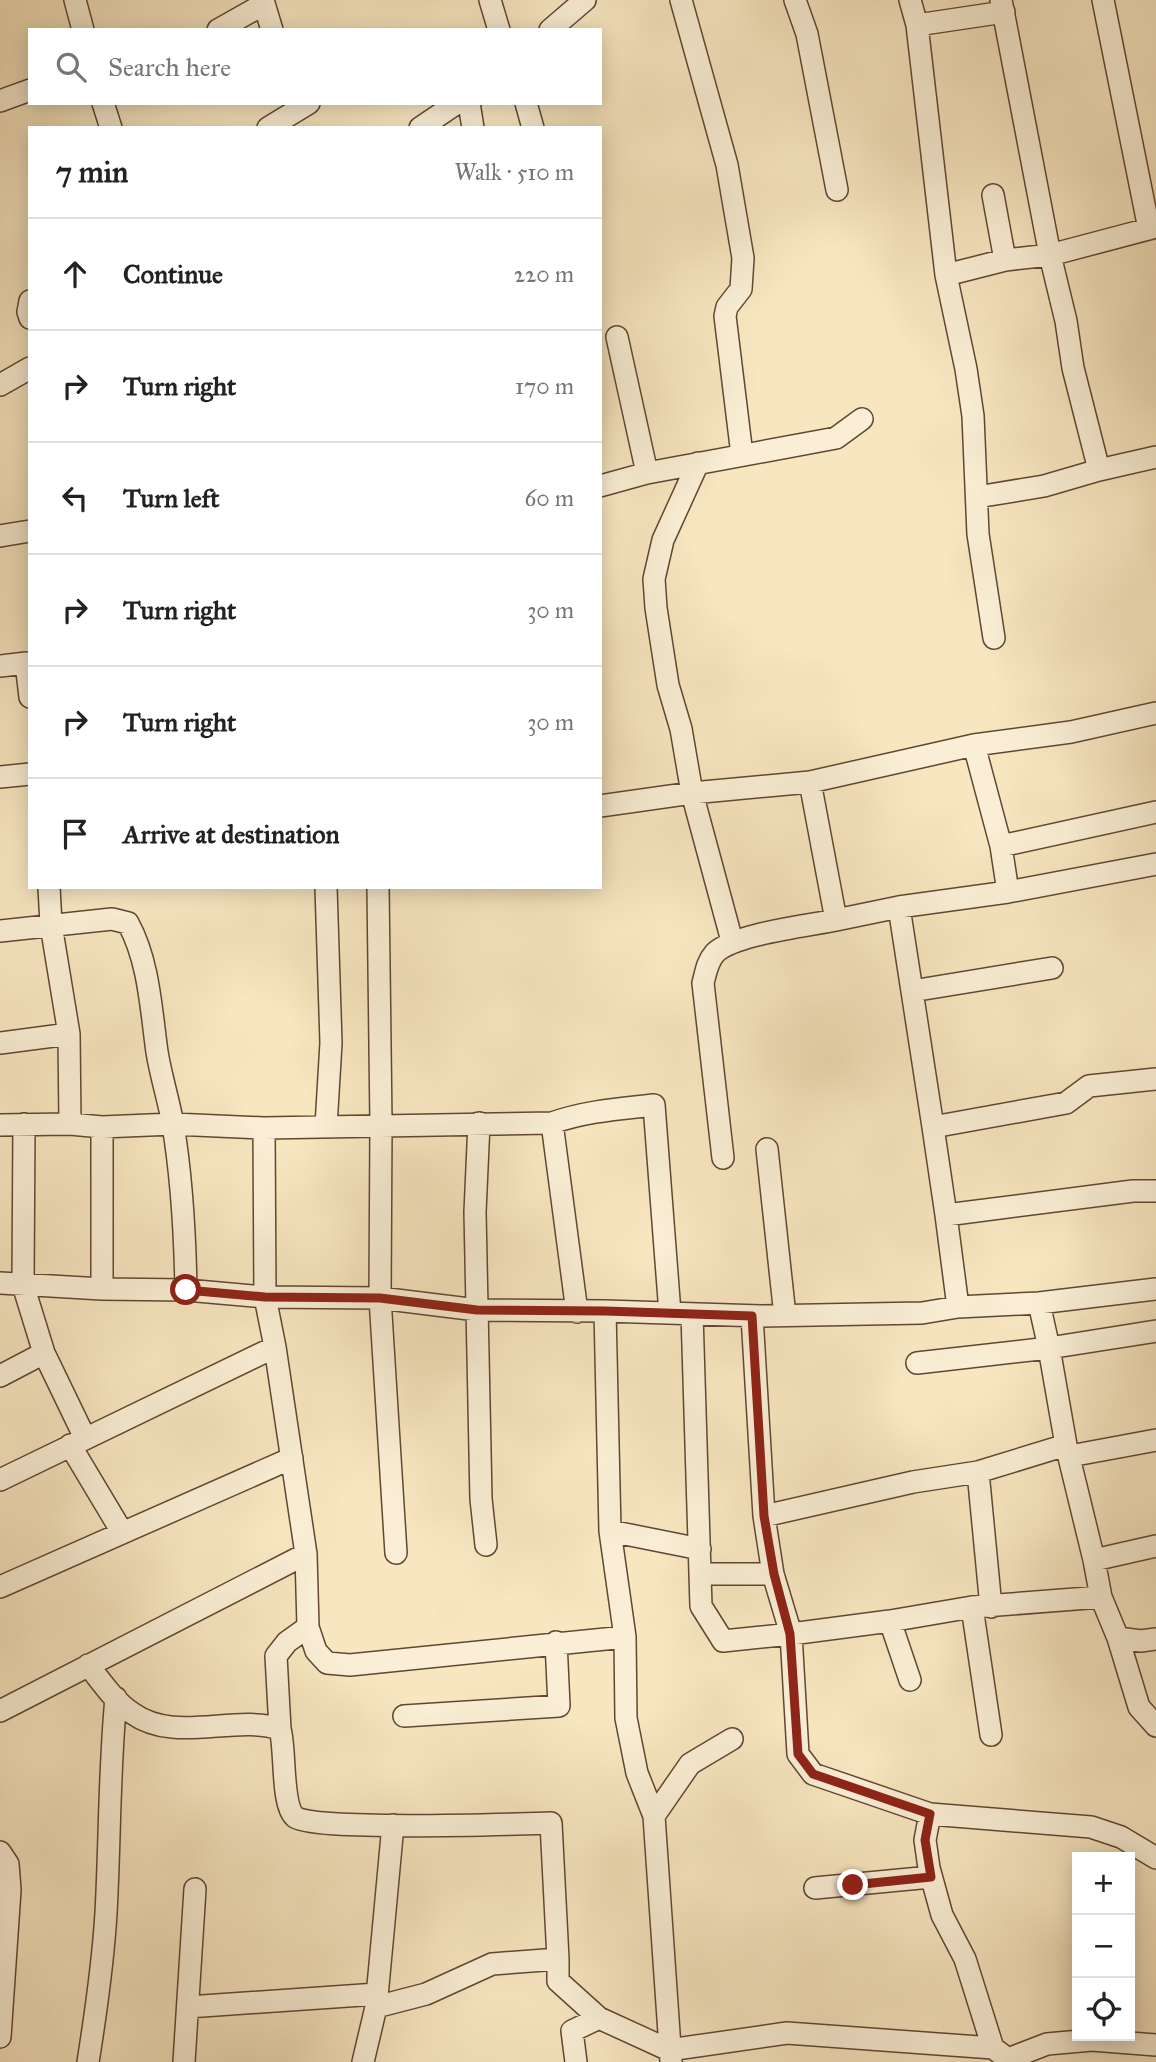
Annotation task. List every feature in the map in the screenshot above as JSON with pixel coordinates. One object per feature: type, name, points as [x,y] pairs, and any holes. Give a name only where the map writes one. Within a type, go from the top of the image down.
[{"type":"street","points":[[75,0],[82,28]]},
{"type":"street","points":[[490,0],[498,28]]},
{"type":"street","points":[[681,0],[727,165],[743,258],[741,289],[727,307],[725,317],[742,455]]},
{"type":"street","points":[[795,0],[810,48],[837,190]]},
{"type":"street","points":[[910,0],[916,25],[946,275],[973,416],[978,534],[994,638]]},
{"type":"street","points":[[946,275],[1006,260],[1050,256],[1152,228],[1103,0]]},
{"type":"street","points":[[221,28],[264,2],[271,28]]},
{"type":"street","points":[[552,28],[576,4]]},
{"type":"street","points":[[916,25],[1002,6],[1050,256],[1066,321],[1073,368],[1099,470]]},
{"type":"street","points":[[0,101],[28,91]]},
{"type":"street","points":[[104,105],[110,126]]},
{"type":"street","points":[[423,126],[454,105]]},
{"type":"street","points":[[469,105],[473,126]]},
{"type":"street","points":[[527,105],[532,126]]},
{"type":"street","points":[[271,126],[300,106]]},
{"type":"street","points":[[993,195],[1006,260]]},
{"type":"street","points":[[617,337],[647,473]]},
{"type":"street","points":[[0,386],[28,369]]},
{"type":"street","points":[[602,485],[647,473],[836,438],[862,419]]},
{"type":"street","points":[[977,497],[1044,486],[1156,457]]},
{"type":"street","points":[[698,463],[663,540],[654,579],[656,608],[668,685],[681,729],[692,793],[732,941]]},
{"type":"street","points":[[0,536],[28,531]]},
{"type":"street","points":[[0,666],[26,663],[28,680]]},
{"type":"street","points":[[602,806],[692,793],[810,782],[974,745],[1071,732],[1156,713]]},
{"type":"street","points":[[974,745],[1001,846],[1008,892]]},
{"type":"street","points":[[0,777],[28,774]]},
{"type":"street","points":[[810,782],[836,920]]},
{"type":"street","points":[[1001,846],[1156,811]]},
{"type":"street","points":[[723,1158],[703,983],[708,963],[716,952],[732,941],[899,907],[1008,892],[1156,864]]},
{"type":"street","points":[[49,889],[51,925],[69,1034],[70,1124]]},
{"type":"street","points":[[326,889],[331,1043],[326,1126]]},
{"type":"street","points":[[377,889],[381,1124],[380,1298],[396,1553]]},
{"type":"street","points":[[899,907],[958,1307]]},
{"type":"street","points":[[0,931],[111,919],[128,923],[136,938],[173,1124],[185,1231],[186,1290]]},
{"type":"street","points":[[912,991],[1052,968]]},
{"type":"street","points":[[0,1042],[69,1034]]},
{"type":"street","points":[[933,1127],[1066,1103],[1090,1086],[1156,1079]]},
{"type":"street","points":[[0,1125],[173,1124],[264,1128],[552,1123],[576,1114],[654,1105],[670,1313]]},
{"type":"street","points":[[479,1123],[475,1212],[481,1499],[486,1545]]},
{"type":"street","points":[[552,1123],[577,1312]]},
{"type":"street","points":[[24,1124],[23,1285],[44,1353],[77,1442],[122,1532]]},
{"type":"street","points":[[102,1126],[102,1289]]},
{"type":"street","points":[[264,1128],[265,1297],[306,1554],[308,1627],[316,1651],[327,1663],[349,1665],[625,1637]]},
{"type":"street","points":[[768,1149],[785,1316]]},
{"type":"street","points":[[946,1215],[1133,1191],[1156,1191]]},
{"type":"street","points":[[0,1283],[102,1289],[186,1290],[265,1297],[380,1298],[477,1310],[752,1316],[922,1313],[958,1307],[1039,1303],[1156,1289]]},
{"type":"street","points":[[1039,1303],[1101,1597],[1118,1638],[1139,1707],[1156,1726]]},
{"type":"street","points":[[605,1311],[610,1531],[625,1637],[626,1718],[637,1773],[654,1815],[670,2056]]},
{"type":"street","points":[[692,1314],[701,1606],[723,1641],[981,1607],[1101,1597]]},
{"type":"street","points":[[752,1316],[764,1516],[774,1574],[790,1634],[798,1754],[813,1774],[930,1814],[1091,1828],[1121,1837],[1156,1858]]},
{"type":"street","points":[[917,1363],[1049,1348],[1156,1331]]},
{"type":"street","points":[[0,1480],[275,1347]]},
{"type":"street","points":[[0,1376],[44,1353]]},
{"type":"street","points":[[764,1516],[913,1482],[978,1472],[1068,1450],[1156,1440]]},
{"type":"street","points":[[2,1582],[292,1458]]},
{"type":"street","points":[[978,1472],[981,1607],[991,1735]]},
{"type":"street","points":[[610,1531],[700,1549]]},
{"type":"street","points":[[1094,1560],[1156,1546]]},
{"type":"street","points":[[0,1711],[306,1554]]},
{"type":"street","points":[[701,1574],[774,1574]]},
{"type":"street","points":[[890,1621],[910,1680]]},
{"type":"street","points":[[308,1627],[287,1642],[276,1656],[288,1805],[295,1817],[309,1823],[393,1825],[551,1823],[558,1981],[599,2018],[670,2056],[787,2033],[1003,2056],[1047,2044],[1092,2040],[1156,2045]]},
{"type":"street","points":[[1118,1638],[1140,1641],[1156,1639]]},
{"type":"street","points":[[404,1716],[559,1706],[556,1642]]},
{"type":"street","points":[[88,1665],[132,1713],[151,1723],[179,1727],[262,1723],[281,1729]]},
{"type":"street","points":[[88,2062],[99,1990],[106,1914],[116,1698]]},
{"type":"street","points":[[654,1815],[690,1765],[732,1739]]},
{"type":"street","points":[[930,1814],[925,1840],[931,1877],[942,1915],[965,1959],[1003,2056]]},
{"type":"street","points":[[363,2062],[376,2000],[393,1825]]},
{"type":"street","points":[[0,1852],[8,1864],[10,1890],[0,2037]]},
{"type":"street","points":[[815,1888],[931,1877]]},
{"type":"street","points":[[184,2062],[195,1889]]},
{"type":"street","points":[[188,2007],[376,2000],[426,1994],[492,1964],[558,1959]]},
{"type":"street","points":[[571,1993],[576,2062]]},
{"type":"street","points":[[572,2031],[599,2018]]},
{"type":"route","points":[[186,1290],[265,1297],[380,1298],[477,1310],[752,1316],[764,1516],[774,1574],[790,1634],[798,1754],[813,1774],[930,1814],[925,1840],[931,1877],[853,1885]]}]
